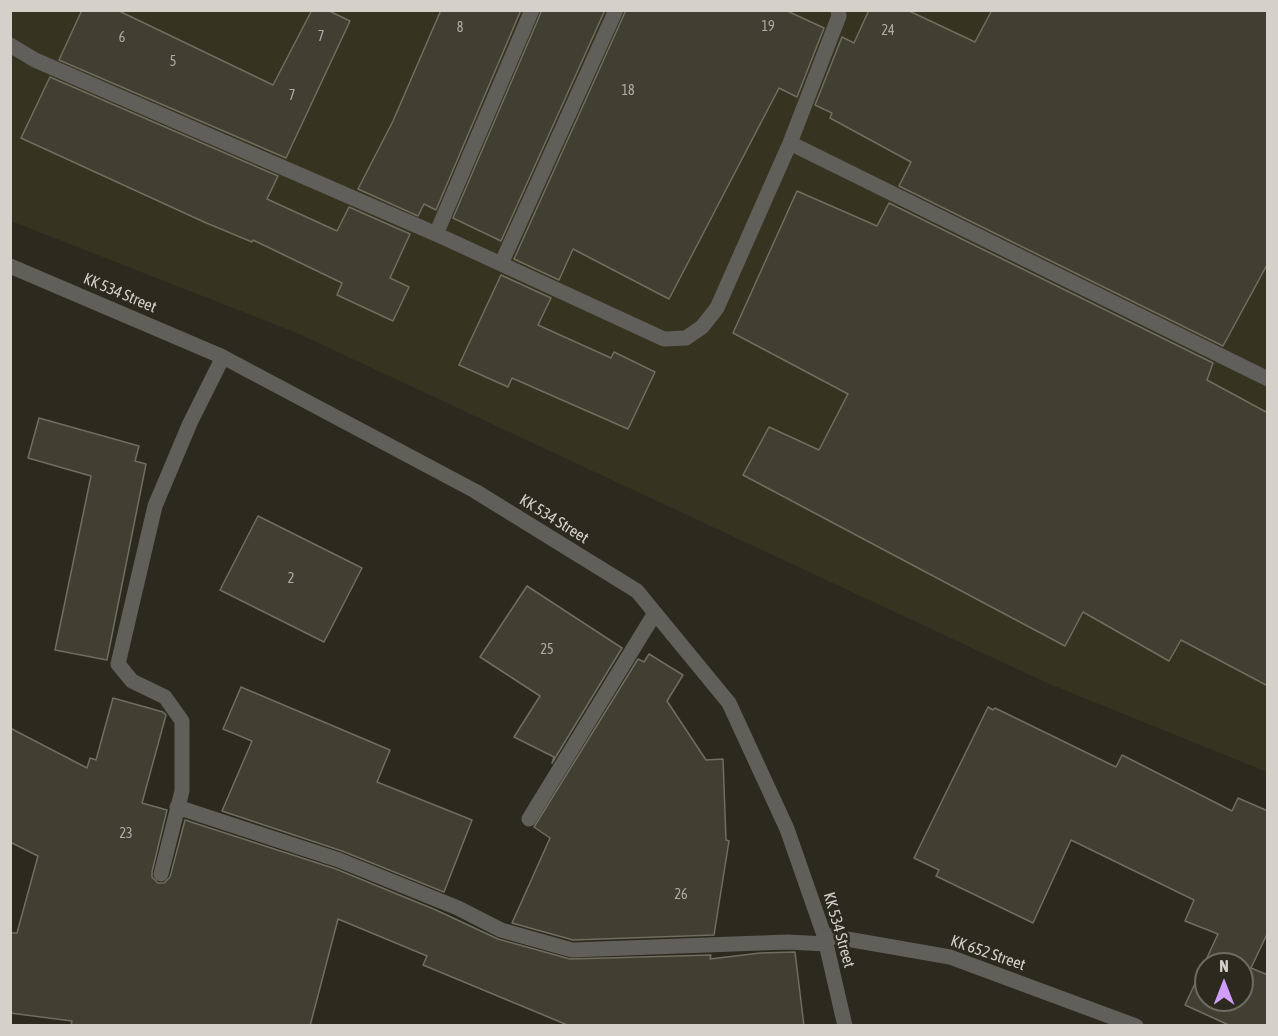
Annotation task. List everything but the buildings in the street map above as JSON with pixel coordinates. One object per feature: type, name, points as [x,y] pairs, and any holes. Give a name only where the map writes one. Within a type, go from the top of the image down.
[{"type":"street","points":[[436,234],[532,10]]},
{"type":"street","points":[[501,264],[616,10]]},
{"type":"street","points":[[10,45],[35,60],[436,234],[664,339],[686,338],[702,327],[717,308],[790,143],[839,16],[838,10]]},
{"type":"street","points":[[790,143],[1268,379]]},
{"type":"street","name":"KK 534 Street","points":[[10,266],[223,357],[475,491],[637,591],[729,703],[787,829],[825,939],[845,1026]]},
{"type":"street","points":[[161,874],[182,791],[182,722],[165,697],[132,681],[118,664],[155,506],[190,423],[223,357]]},
{"type":"street","points":[[529,819],[655,613]]},
{"type":"street","name":"KK 652 Street","points":[[177,807],[339,860],[458,908],[501,930],[572,950],[825,939],[950,957],[1136,1026]]},
{"type":"shaded area","points":[[10,11],[1267,11],[1267,772],[1047,683],[297,333],[11,221]]}]
